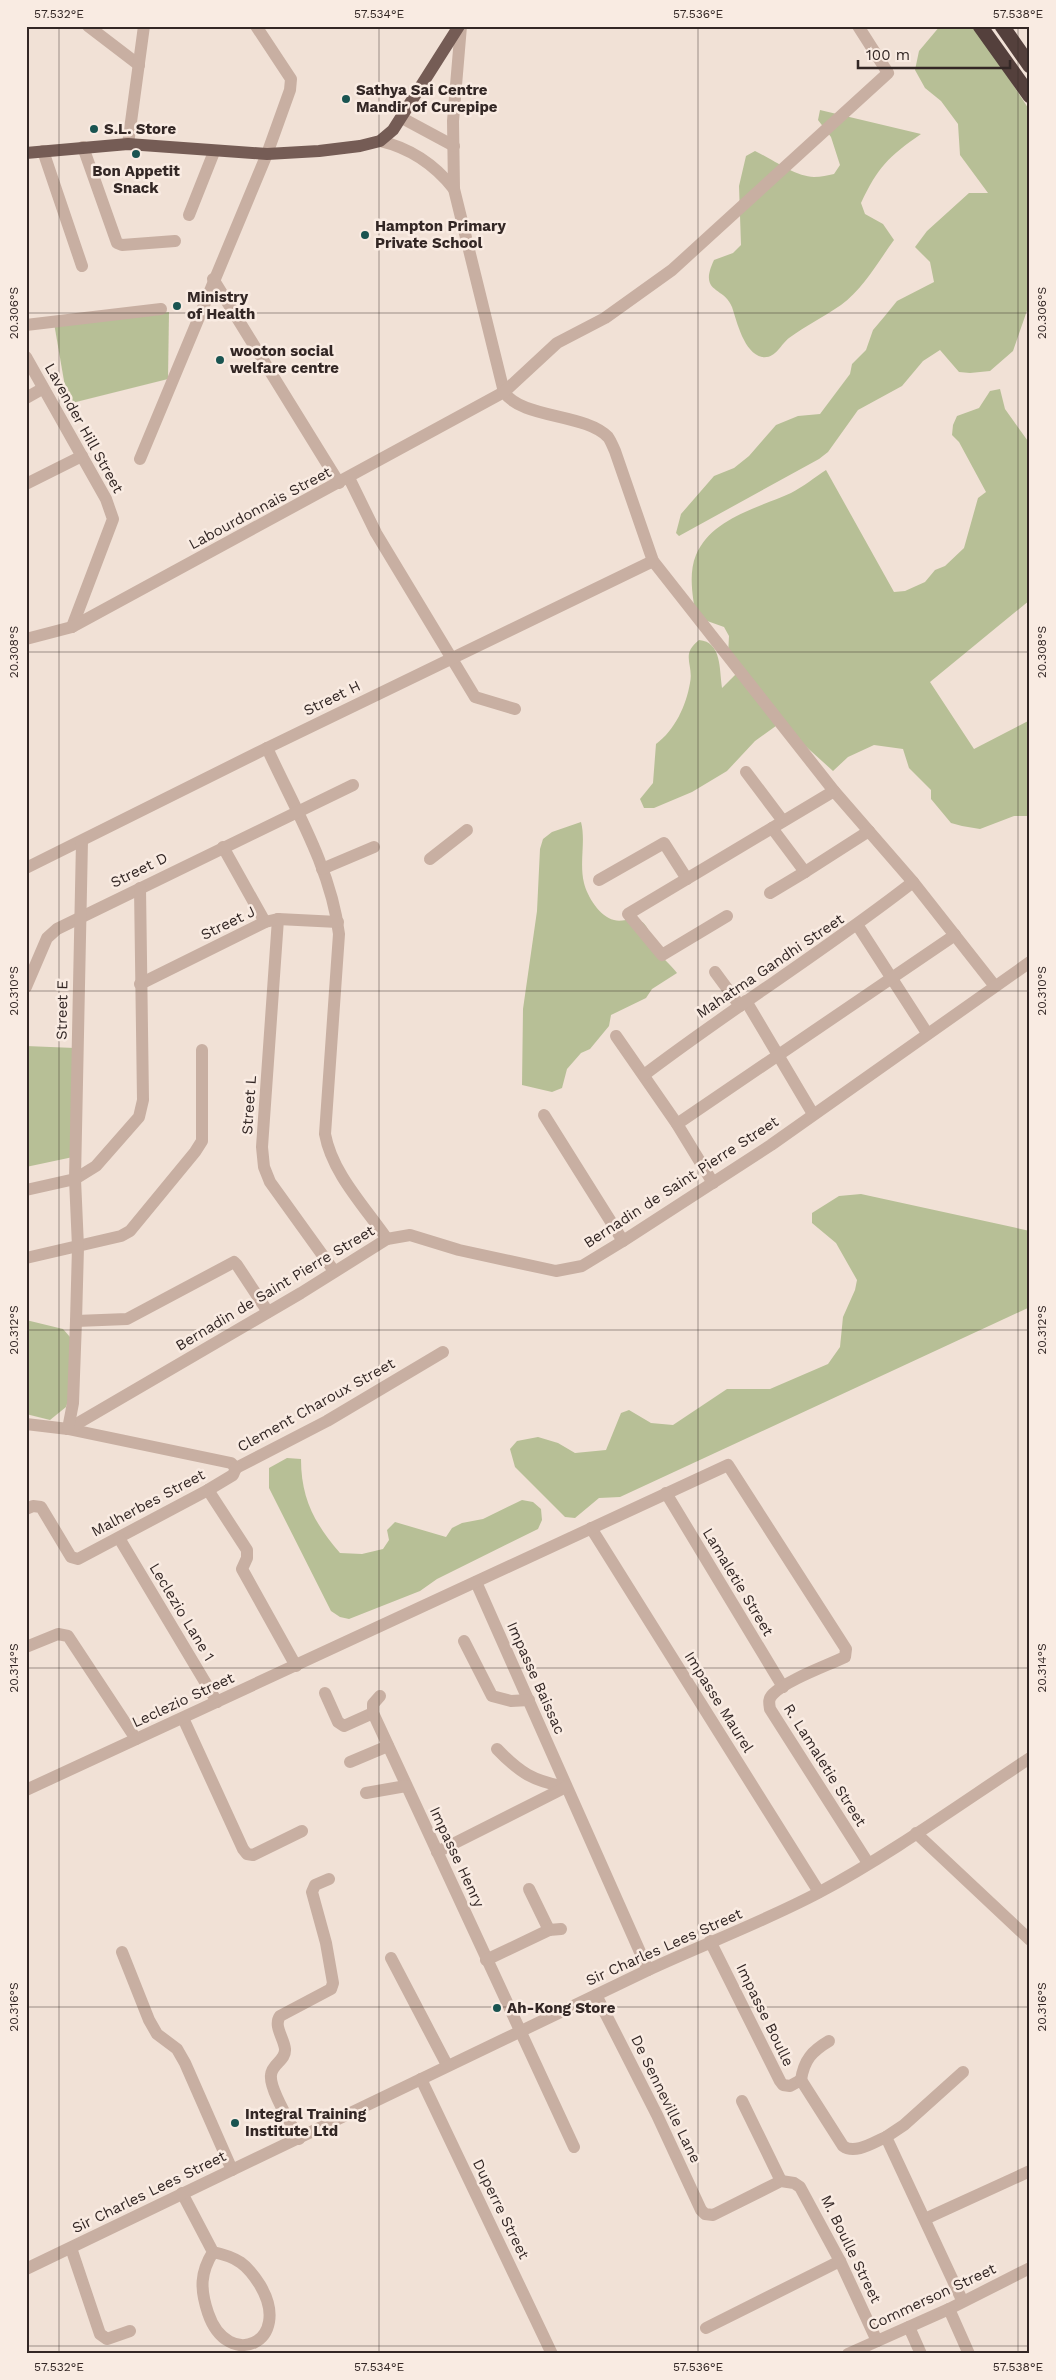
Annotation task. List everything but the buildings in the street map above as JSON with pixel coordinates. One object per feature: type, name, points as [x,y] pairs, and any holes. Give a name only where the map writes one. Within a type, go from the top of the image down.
[{"type":"highway","points":[[980,26],[1030,96]]},
{"type":"highway","points":[[1002,26],[1030,66]]},
{"type":"main road","points":[[26,153],[128,144],[214,152],[267,154],[360,146],[380,140],[393,130],[460,26]]},
{"type":"street","points":[[88,26],[139,65]]},
{"type":"street","points":[[128,144],[144,26]]},
{"type":"street","points":[[140,459],[213,279],[267,154],[290,90],[291,79],[256,26]]},
{"type":"street","points":[[460,26],[453,120],[454,189],[504,392],[508,398],[521,405],[593,427],[608,438],[615,451],[653,561],[834,791],[913,882],[994,985]]},
{"type":"street","name":"Labourdonnais Street","points":[[26,639],[72,627],[344,481],[504,392],[557,343],[605,318],[672,270],[888,73],[858,26]]},
{"type":"street","points":[[402,118],[454,146]]},
{"type":"street","points":[[380,140],[396,144],[432,164],[454,189]]},
{"type":"street","points":[[83,148],[117,243],[122,245],[175,241]]},
{"type":"street","points":[[43,151],[82,266]]},
{"type":"street","points":[[189,215],[214,152]]},
{"type":"street","points":[[213,279],[344,481],[475,697],[515,709]]},
{"type":"street","points":[[26,325],[161,309]]},
{"type":"street","name":"Lavender Hill Street","points":[[26,357],[42,389],[106,499],[113,519],[72,627]]},
{"type":"street","points":[[26,398],[42,389]]},
{"type":"street","points":[[26,484],[82,456]]},
{"type":"street","name":"Street H","points":[[26,868],[267,748],[653,561]]},
{"type":"street","points":[[267,748],[322,869],[332,896],[338,922],[339,934],[325,1134],[327,1148],[337,1168],[387,1239]]},
{"type":"street","points":[[746,772],[805,872]]},
{"type":"street","name":"Street D","points":[[26,987],[47,938],[57,929],[296,811],[353,785]]},
{"type":"street","points":[[727,916],[662,955],[628,914],[834,791]]},
{"type":"street","points":[[430,859],[467,830]]},
{"type":"street","points":[[770,893],[868,831]]},
{"type":"street","name":"Street E","points":[[68,1429],[73,1403],[78,1247],[75,1179],[82,841]]},
{"type":"street","points":[[599,880],[664,843],[687,879]]},
{"type":"street","points":[[223,847],[265,922]]},
{"type":"street","points":[[322,869],[374,847]]},
{"type":"street","name":"Mahatma Gandhi Street","points":[[644,1075],[743,1004],[858,926],[913,882]]},
{"type":"street","points":[[26,1190],[75,1179],[96,1166],[139,1117],[143,1100],[140,888]]},
{"type":"street","name":"Street J","points":[[140,984],[265,922],[278,919],[338,922]]},
{"type":"street","name":"Street L","points":[[278,919],[262,1147],[264,1167],[270,1182],[334,1272]]},
{"type":"street","points":[[858,926],[927,1033]]},
{"type":"street","points":[[677,1124],[955,935]]},
{"type":"street","name":"Bernadin de Saint Pierre Street","points":[[68,1429],[268,1312],[387,1239],[410,1235],[460,1250],[556,1271],[582,1266],[713,1183],[994,985],[1030,962]]},
{"type":"street","points":[[715,972],[743,1004],[778,1056],[813,1114]]},
{"type":"street","points":[[616,1036],[677,1124],[713,1183]]},
{"type":"street","points":[[26,1258],[121,1236],[130,1231],[196,1152],[202,1140],[202,1050]]},
{"type":"street","points":[[544,1115],[623,1241]]},
{"type":"street","points":[[76,1321],[119,1321],[234,1262],[268,1312]]},
{"type":"street","name":"Clement Charoux Street","points":[[26,1424],[68,1429],[231,1462],[236,1468],[327,1420],[443,1352]]},
{"type":"street","name":"Leclezio Street","points":[[26,1790],[728,1464],[846,1649],[845,1658],[783,1687]]},
{"type":"street","name":"Malherbes Street","points":[[26,1509],[33,1506],[41,1507],[71,1557],[78,1559],[208,1490],[233,1475],[236,1468]]},
{"type":"street","points":[[208,1490],[247,1550],[247,1558],[242,1568],[296,1666]]},
{"type":"street","name":"Lamaletie Street","points":[[666,1493],[783,1687]]},
{"type":"street","name":"Impasse Maurel","points":[[591,1528],[819,1892]]},
{"type":"street","name":"Leclezio Lane 1","points":[[119,1538],[217,1702]]},
{"type":"street","name":"Impasse Baissac","points":[[476,1582],[648,1970]]},
{"type":"street","points":[[26,1647],[58,1634],[68,1636],[136,1739]]},
{"type":"street","points":[[464,1641],[492,1696],[511,1701],[529,1700]]},
{"type":"street","name":"R. Lamaletie Street","points":[[783,1687],[771,1695],[769,1701],[770,1709],[868,1863]]},
{"type":"street","points":[[325,1693],[338,1722],[344,1726],[372,1713],[373,1704],[380,1696]]},
{"type":"street","name":"Impasse Henry","points":[[372,1713],[574,2147]]},
{"type":"street","points":[[183,1718],[247,1854],[253,1855],[302,1831]]},
{"type":"street","points":[[350,1762],[388,1746]]},
{"type":"street","points":[[497,1749],[516,1769],[550,1784],[566,1787]]},
{"type":"street","name":"Sir Charles Lees Street","points":[[26,2269],[648,1970],[710,1941],[766,1919],[819,1892],[868,1863],[1030,1758]]},
{"type":"street","points":[[366,1793],[406,1786]]},
{"type":"street","points":[[437,1852],[566,1787]]},
{"type":"street","points":[[916,1833],[1030,1940]]},
{"type":"street","points":[[299,2139],[272,2086],[270,2076],[273,2067],[283,2058],[286,2052],[277,2024],[280,2016],[332,1989],[333,1983],[326,1942],[312,1892],[316,1885],[329,1879]]},
{"type":"street","points":[[486,1960],[555,1929],[530,1889]]},
{"type":"street","name":"Impasse Boulle","points":[[710,1941],[780,2081],[783,2085],[790,2086],[801,2080]]},
{"type":"street","points":[[122,1952],[149,2020],[157,2034],[177,2049],[185,2063],[232,2170]]},
{"type":"street","points":[[391,1958],[448,2066]]},
{"type":"street","name":"De Senneville Lane","points":[[596,1995],[657,2115],[701,2210],[709,2215],[784,2182]]},
{"type":"street","points":[[829,2041],[808,2057],[801,2080],[843,2146],[847,2149],[857,2149],[886,2137],[904,2125],[963,2072]]},
{"type":"street","name":"Duperre Street","points":[[421,2079],[552,2354]]},
{"type":"street","points":[[742,2101],[784,2182]]},
{"type":"street","points":[[886,2137],[962,2300]]},
{"type":"street","points":[[925,2219],[1030,2171]]},
{"type":"street","name":"M. Boulle Street","points":[[784,2182],[794,2183],[805,2192],[877,2340]]},
{"type":"street","points":[[182,2193],[213,2252]]},
{"type":"street","points":[[70,2248],[100,2334],[103,2337],[112,2338],[130,2331]]},
{"type":"street","points":[[213,2252],[229,2255],[252,2271],[270,2304],[270,2323],[264,2335],[242,2350],[221,2336],[212,2323],[204,2300],[201,2277],[204,2265],[213,2252]]},
{"type":"street","points":[[706,2328],[840,2261]]},
{"type":"street","name":"Commerson Street","points":[[848,2354],[949,2309],[962,2300],[1030,2268]]},
{"type":"street","points":[[949,2309],[969,2354]]},
{"type":"street","points":[[909,2327],[922,2354]]},
{"type":"green space","points":[[940,26],[975,26],[1030,111],[1030,302],[1013,351],[990,371],[970,373],[959,372],[940,350],[923,361],[902,386],[858,410],[828,452],[819,459],[679,536],[676,533],[681,514],[714,476],[734,468],[749,456],[776,425],[798,416],[820,414],[850,374],[852,364],[866,350],[873,330],[897,301],[934,282],[930,262],[915,247],[927,231],[969,193],[988,193],[960,155],[958,124],[941,101],[925,88],[915,70],[919,51]]},
{"type":"green space","points":[[820,110],[921,134],[900,149],[885,164],[873,180],[861,203],[865,214],[883,224],[894,240],[876,266],[849,299],[828,314],[801,329],[771,356],[762,357],[750,350],[742,336],[728,300],[711,284],[709,279],[710,271],[714,260],[733,253],[741,245],[739,186],[746,156],[755,151],[792,171],[807,176],[817,177],[834,174],[840,165],[831,137],[818,120]]},
{"type":"green space","points":[[169,312],[168,379],[68,404],[54,323]]},
{"type":"green space","points":[[1000,389],[1005,409],[1030,444],[1030,600],[930,682],[974,749],[1030,720],[1030,816],[1014,816],[980,829],[951,823],[931,799],[931,790],[909,768],[903,749],[874,745],[848,757],[833,771],[780,723],[755,741],[727,771],[692,792],[654,808],[644,808],[640,799],[653,783],[656,744],[674,725],[686,700],[691,676],[689,655],[693,645],[699,640],[706,642],[716,651],[722,688],[736,674],[728,655],[729,636],[724,627],[696,617],[692,570],[696,555],[703,542],[724,523],[751,509],[791,493],[826,470],[894,592],[905,591],[925,582],[935,570],[945,566],[964,548],[978,498],[986,492],[959,442],[952,435],[953,425],[957,416],[979,408],[990,391]]},
{"type":"green space","points":[[581,822],[584,883],[591,900],[609,918],[618,921],[639,920],[643,922],[655,948],[677,973],[652,989],[646,998],[611,1015],[609,1026],[590,1049],[581,1053],[567,1069],[562,1088],[552,1092],[522,1085],[523,1009],[537,911],[540,849],[543,839],[552,832]]},
{"type":"green space","points":[[26,1046],[75,1048],[73,1157],[26,1167]]},
{"type":"green space","points":[[861,1194],[1030,1231],[1030,1307],[620,1497],[599,1498],[575,1518],[565,1517],[515,1467],[510,1449],[517,1441],[538,1437],[558,1443],[575,1453],[606,1450],[621,1413],[629,1410],[651,1423],[673,1425],[727,1389],[770,1389],[828,1364],[840,1347],[843,1317],[855,1290],[857,1280],[836,1243],[812,1223],[812,1213],[839,1196]]},
{"type":"green space","points":[[26,1320],[63,1329],[70,1337],[73,1387],[66,1407],[50,1420],[26,1414]]},
{"type":"green space","points":[[287,1458],[301,1459],[304,1486],[311,1510],[323,1532],[340,1553],[362,1554],[383,1549],[389,1540],[387,1530],[395,1522],[446,1537],[452,1528],[462,1523],[483,1519],[522,1500],[533,1502],[541,1509],[542,1520],[538,1529],[437,1579],[420,1591],[349,1619],[340,1617],[331,1611],[269,1488],[269,1468]]},
{"type":"place","name":"Sathya Sai Centre Mandir of Curepipe","points":[[346,99]]},
{"type":"place","name":"S.L. Store","points":[[94,129]]},
{"type":"place","name":"Bon Appetit Snack","points":[[136,154]]},
{"type":"place","name":"Hampton Primary Private School","points":[[365,235]]},
{"type":"place","name":"Ministry of Health","points":[[177,306]]},
{"type":"place","name":"wooton social welfare centre","points":[[220,360]]},
{"type":"place","name":"Ah-Kong Store","points":[[497,2008]]},
{"type":"place","name":"Integral Training Institute Ltd","points":[[235,2123]]}]
